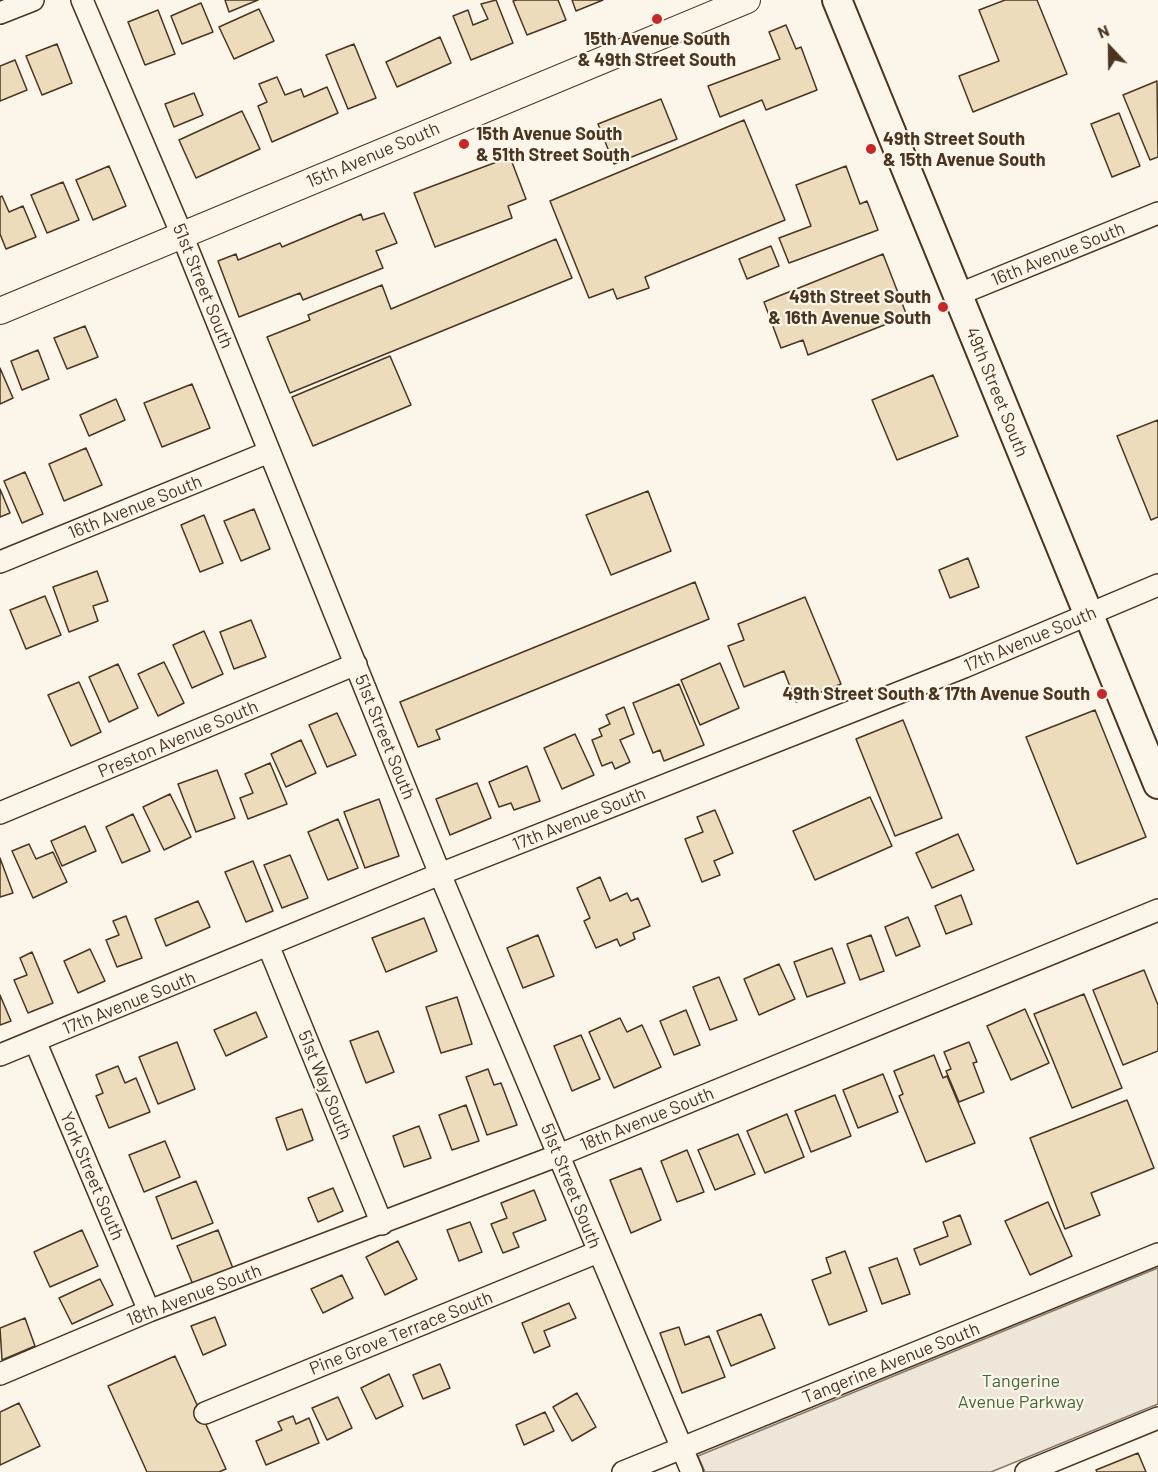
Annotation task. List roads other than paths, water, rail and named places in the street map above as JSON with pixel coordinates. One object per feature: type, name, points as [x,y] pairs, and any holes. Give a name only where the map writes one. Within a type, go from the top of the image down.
[{"type":"main road","name":"49th Street South","points":[[837,0],[1158,784]]},
{"type":"street","points":[[0,14],[33,0]]},
{"type":"street","name":"51st Street South","points":[[82,0],[183,236],[440,874],[692,1472]]},
{"type":"street","name":"15th Avenue South","points":[[0,311],[747,0]]},
{"type":"street","name":"16th Avenue South","points":[[957,295],[1158,213]]},
{"type":"street","name":"16th Avenue South","points":[[0,562],[269,452]]},
{"type":"street","name":"17th Avenue South","points":[[0,1055],[440,874],[964,667],[1158,585]]},
{"type":"street","name":"Preston Avenue South","points":[[0,813],[356,664]]},
{"type":"street","name":"18th Avenue South","points":[[0,1374],[149,1311],[559,1155],[1158,910]]},
{"type":"street","name":"51st Way South","points":[[268,945],[382,1224]]},
{"type":"street","name":"York Street South","points":[[35,1041],[149,1311]]},
{"type":"street","name":"Pine Grove Terrace South","points":[[205,1413],[598,1252]]},
{"type":"street","name":"Tangerine Avenue South","points":[[623,1472],[1158,1254]]},
{"type":"street","points":[[1026,1472],[1158,1418]]},
{"type":"place","name":"15th Avenue South & 49th Street South","points":[[657,19]]},
{"type":"place","name":"15th Avenue South & 51th Street South","points":[[464,144]]},
{"type":"place","name":"49th Street South & 15th Avenue South","points":[[871,149]]},
{"type":"place","name":"49th Street South & 16th Avenue South","points":[[943,307]]},
{"type":"place","name":"49th Street South & 17th Avenue South","points":[[1102,694]]},
{"type":"park label","name":"Tangerine Avenue Parkway","points":[[1021,1391]]}]
